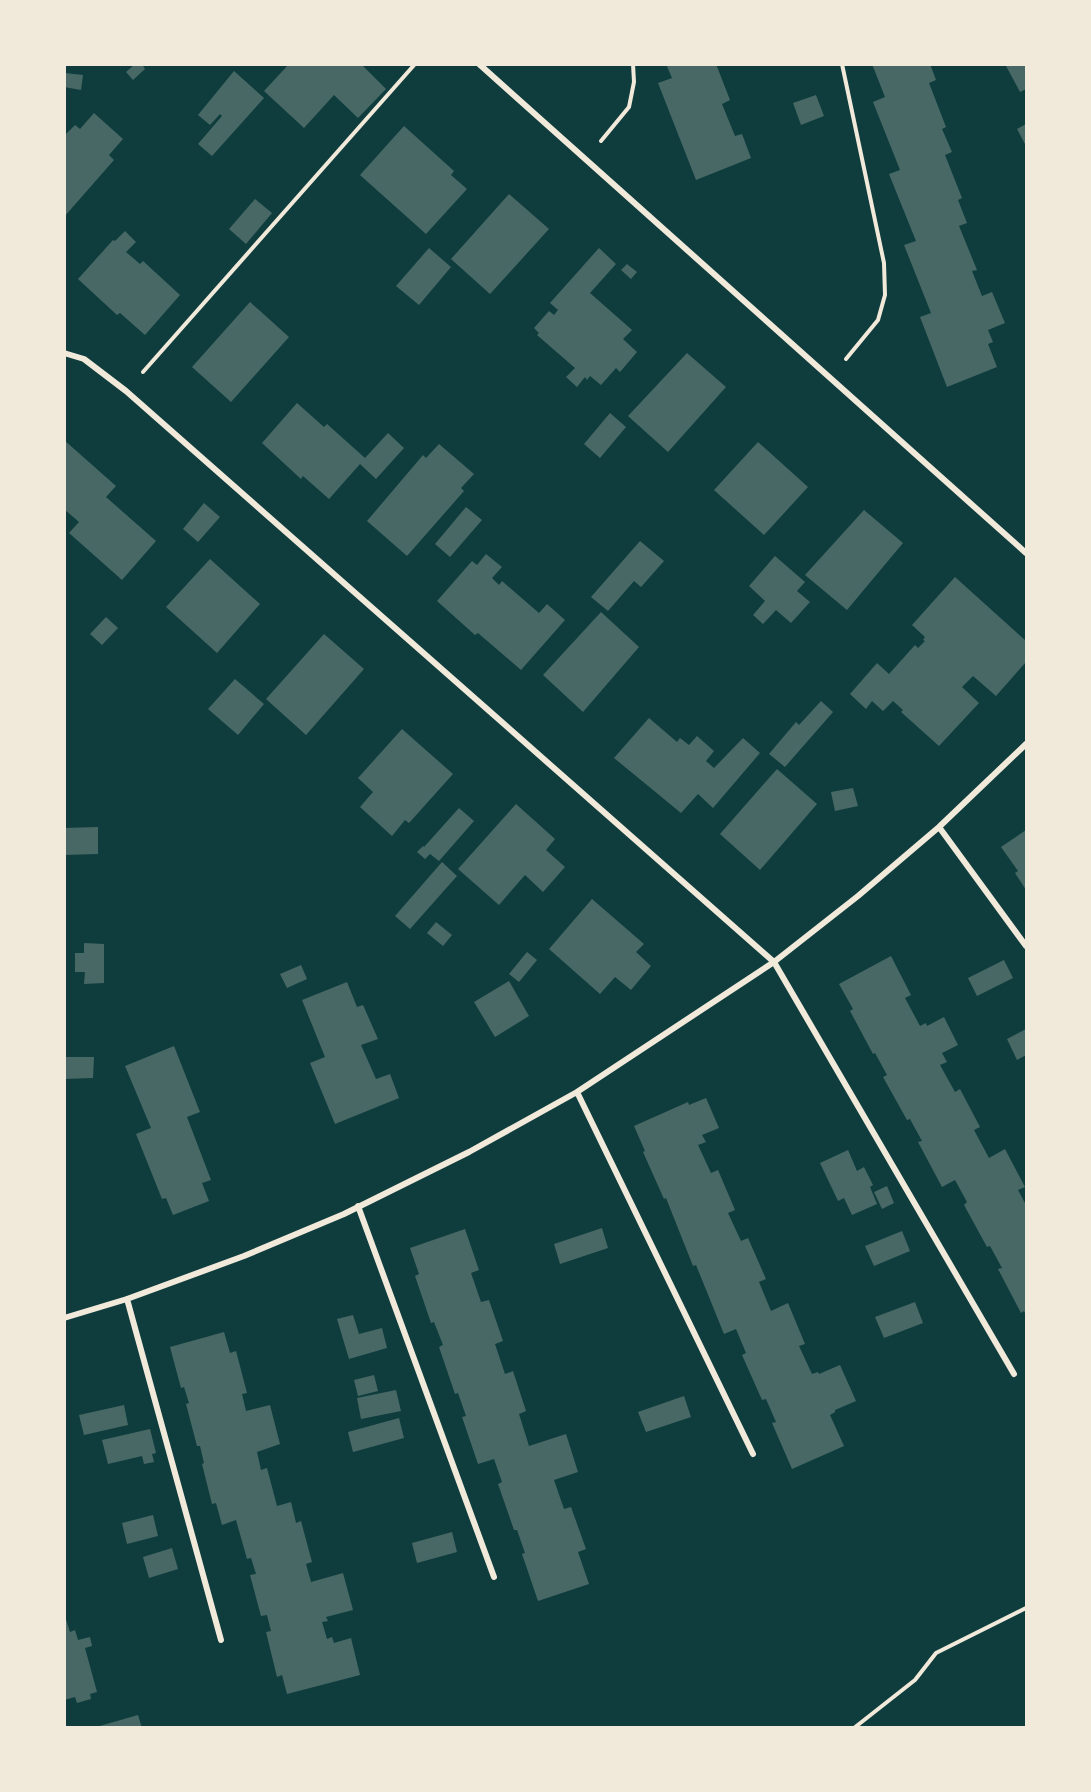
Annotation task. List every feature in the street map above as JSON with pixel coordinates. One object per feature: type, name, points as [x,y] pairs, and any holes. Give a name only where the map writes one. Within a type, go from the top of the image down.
[{"type":"street","points":[[479,64],[1026,553]]},
{"type":"street","points":[[64,353],[84,358],[126,391],[774,962],[1014,1374]]},
{"type":"street","points":[[64,1318],[127,1299],[244,1256],[358,1206],[469,1152],[577,1092],[774,962],[858,896],[939,827],[1026,744]]},
{"type":"street","points":[[939,827],[1026,946]]},
{"type":"street","points":[[577,1092],[753,1454]]},
{"type":"street","points":[[358,1206],[494,1577]]},
{"type":"street","points":[[127,1299],[221,1640]]},
{"type":"path","points":[[126,391],[415,64]]},
{"type":"path","points":[[585,160],[629,107],[634,82],[633,64]]},
{"type":"path","points":[[830,378],[878,320],[885,295],[884,263],[842,64]]},
{"type":"path","points":[[854,1728],[915,1680],[936,1653],[1026,1608]]},
{"type":"building","points":[[135,64],[142,64],[145,69],[133,80],[126,72]]},
{"type":"building","points":[[289,64],[361,64],[386,89],[358,118],[334,95],[304,128],[264,91]]},
{"type":"building","points":[[666,64],[716,64],[730,100],[722,104],[735,136],[742,134],[751,158],[696,180],[658,83],[672,78]]},
{"type":"building","points":[[872,64],[930,64],[936,80],[929,83],[946,127],[942,129],[952,152],[945,155],[962,198],[958,200],[967,223],[959,226],[977,270],[972,271],[982,296],[992,292],[1005,323],[988,330],[993,342],[988,344],[997,367],[947,387],[920,317],[931,313],[904,245],[916,241],[889,174],[900,170],[873,102],[885,97]]},
{"type":"building","points":[[1005,64],[1026,64],[1026,89],[1020,92]]},
{"type":"building","points":[[234,71],[264,98],[212,156],[198,144],[222,116],[220,114],[210,125],[198,115]]},
{"type":"building","points":[[65,73],[83,75],[81,90],[64,87]]},
{"type":"building","points":[[816,95],[824,116],[801,125],[793,103]]},
{"type":"building","points":[[94,113],[123,139],[109,155],[114,160],[64,217],[64,136],[75,125],[80,129]]},
{"type":"building","points":[[1026,124],[1026,146],[1017,129]]},
{"type":"building","points":[[404,126],[454,171],[451,175],[467,189],[426,234],[360,175]]},
{"type":"building","points":[[509,194],[549,229],[490,294],[451,259]]},
{"type":"building","points":[[255,199],[272,213],[246,244],[229,229]]},
{"type":"building","points":[[125,231],[136,242],[126,252],[140,264],[143,261],[180,295],[145,335],[120,313],[117,315],[78,279],[113,240],[115,241]]},
{"type":"building","points":[[429,248],[451,267],[419,305],[396,286]]},
{"type":"building","points":[[599,248],[616,264],[590,293],[632,330],[623,339],[637,352],[620,372],[616,368],[601,385],[590,376],[587,380],[585,377],[577,387],[566,377],[575,368],[537,335],[539,333],[534,328],[549,311],[554,315],[558,310],[550,303]]},
{"type":"building","points":[[627,264],[637,272],[631,279],[621,270]]},
{"type":"building","points":[[250,302],[289,337],[231,402],[192,367]]},
{"type":"building","points":[[687,353],[726,387],[668,452],[628,416]]},
{"type":"building","points":[[297,403],[324,427],[327,424],[365,458],[388,433],[404,448],[376,479],[360,464],[329,499],[303,476],[301,479],[262,443]]},
{"type":"building","points":[[610,413],[626,427],[600,458],[584,444]]},
{"type":"building","points":[[64,440],[116,486],[106,497],[156,541],[122,580],[69,533],[79,522],[64,509]]},
{"type":"building","points":[[758,442],[808,487],[764,535],[714,490]]},
{"type":"building","points":[[439,444],[474,474],[461,488],[464,491],[407,556],[367,521],[423,455],[426,458]]},
{"type":"building","points":[[204,503],[220,517],[198,542],[183,529]]},
{"type":"building","points":[[466,507],[482,520],[450,557],[435,544]]},
{"type":"building","points":[[864,510],[903,543],[847,610],[805,575]]},
{"type":"building","points":[[640,541],[664,561],[641,587],[634,581],[608,611],[591,597]]},
{"type":"building","points":[[486,554],[502,567],[492,578],[499,585],[502,581],[539,613],[547,604],[565,620],[521,670],[478,633],[475,635],[437,601],[472,561],[477,565]]},
{"type":"building","points":[[775,556],[805,582],[797,591],[810,602],[791,623],[776,610],[763,624],[753,615],[765,601],[749,586]]},
{"type":"building","points":[[210,559],[260,604],[217,653],[166,607]]},
{"type":"building","points":[[955,577],[1026,641],[1026,662],[996,696],[973,676],[962,687],[979,703],[939,746],[901,712],[903,710],[893,701],[883,711],[872,701],[866,709],[850,694],[877,663],[889,674],[915,645],[918,648],[925,641],[923,640],[925,637],[912,625]]},
{"type":"building","points":[[601,612],[639,647],[583,712],[543,675]]},
{"type":"building","points":[[106,617],[118,628],[102,645],[90,634]]},
{"type":"building","points":[[324,634],[364,669],[306,735],[266,699]]},
{"type":"building","points":[[235,679],[264,704],[238,735],[208,709]]},
{"type":"building","points":[[821,701],[833,712],[785,767],[769,754],[796,722],[799,725]]},
{"type":"building","points":[[649,718],[677,742],[680,738],[689,745],[697,736],[714,751],[706,761],[714,768],[743,738],[760,753],[713,808],[698,794],[681,813],[614,758]]},
{"type":"building","points":[[402,729],[453,774],[409,823],[405,820],[392,836],[360,807],[373,792],[358,778]]},
{"type":"building","points":[[777,769],[817,804],[760,870],[720,834]]},
{"type":"building","points":[[853,788],[858,806],[835,811],[831,792]]},
{"type":"building","points":[[516,804],[555,839],[546,850],[565,867],[543,892],[525,875],[499,905],[458,869]]},
{"type":"building","points":[[459,808],[474,821],[439,861],[430,854],[425,859],[417,852]]},
{"type":"building","points":[[98,827],[98,854],[64,855],[64,828]]},
{"type":"building","points":[[1026,830],[1026,890],[1015,873],[1018,871],[1001,847]]},
{"type":"building","points":[[442,862],[457,876],[410,929],[395,916]]},
{"type":"building","points":[[592,899],[644,944],[636,952],[651,966],[631,990],[615,977],[600,994],[549,949]]},
{"type":"building","points":[[436,922],[452,935],[443,946],[427,933]]},
{"type":"building","points":[[84,943],[104,944],[104,983],[84,984],[85,972],[75,972],[75,953],[84,953]]},
{"type":"building","points":[[527,952],[537,960],[519,982],[509,974]]},
{"type":"building","points":[[891,956],[911,995],[905,998],[920,1026],[926,1023],[927,1026],[944,1017],[958,1045],[942,1053],[947,1062],[940,1065],[955,1092],[960,1089],[980,1127],[974,1130],[989,1158],[1005,1149],[1025,1187],[1018,1190],[1026,1205],[1026,1315],[1024,1311],[1021,1313],[998,1269],[1002,1268],[990,1246],[987,1247],[964,1205],[967,1202],[955,1180],[942,1187],[918,1142],[922,1141],[910,1119],[907,1120],[883,1077],[887,1075],[850,1011],[853,1009],[839,984]]},
{"type":"building","points":[[1004,960],[1013,978],[977,996],[968,978]]},
{"type":"building","points":[[301,965],[307,979],[287,988],[280,974]]},
{"type":"building","points":[[509,981],[529,1016],[495,1037],[474,1002]]},
{"type":"building","points":[[347,982],[357,1007],[363,1005],[378,1039],[361,1045],[376,1079],[390,1074],[399,1098],[335,1124],[310,1063],[325,1057],[302,1000]]},
{"type":"building","points":[[1026,1029],[1026,1055],[1017,1060],[1007,1039]]},
{"type":"building","points":[[174,1046],[200,1112],[187,1117],[211,1180],[202,1183],[209,1201],[173,1215],[166,1198],[162,1199],[136,1134],[151,1128],[125,1066]]},
{"type":"building","points":[[64,1057],[94,1057],[93,1078],[64,1079]]},
{"type":"building","points":[[706,1098],[719,1128],[702,1135],[706,1142],[698,1145],[711,1173],[718,1170],[735,1210],[728,1213],[741,1241],[748,1238],[766,1279],[759,1282],[771,1311],[788,1303],[805,1344],[799,1346],[812,1374],[818,1372],[819,1374],[840,1365],[856,1401],[835,1410],[830,1415],[844,1446],[792,1469],[772,1423],[776,1422],[766,1399],[762,1400],[742,1355],[746,1353],[736,1329],[724,1334],[696,1265],[693,1266],[666,1198],[664,1199],[643,1152],[645,1151],[634,1126],[688,1102],[689,1105]]},
{"type":"building","points":[[848,1150],[857,1171],[864,1167],[873,1185],[870,1187],[877,1204],[852,1215],[844,1198],[838,1201],[820,1163]]},
{"type":"building","points":[[887,1186],[894,1203],[882,1209],[874,1192]]},
{"type":"building","points":[[602,1228],[608,1248],[560,1264],[554,1244]]},
{"type":"building","points":[[465,1229],[479,1270],[471,1273],[481,1302],[489,1300],[503,1341],[495,1344],[505,1374],[513,1371],[526,1411],[519,1414],[529,1446],[566,1434],[578,1472],[554,1480],[564,1509],[571,1507],[586,1549],[578,1552],[589,1584],[538,1601],[522,1554],[525,1553],[517,1530],[514,1530],[498,1484],[502,1482],[494,1459],[478,1464],[462,1417],[466,1416],[458,1393],[455,1394],[439,1347],[443,1345],[434,1322],[431,1323],[415,1276],[419,1274],[410,1248]]},
{"type":"building","points":[[902,1231],[910,1251],[874,1266],[865,1246]]},
{"type":"building","points":[[915,1302],[923,1323],[884,1338],[875,1317]]},
{"type":"building","points":[[353,1315],[359,1334],[382,1328],[387,1348],[349,1359],[337,1319]]},
{"type":"building","points":[[224,1332],[230,1353],[236,1351],[247,1393],[242,1394],[246,1411],[270,1405],[280,1444],[257,1452],[261,1470],[267,1468],[277,1506],[291,1502],[296,1523],[301,1521],[312,1562],[306,1564],[311,1582],[343,1573],[353,1610],[326,1617],[328,1621],[322,1622],[327,1639],[332,1637],[334,1643],[351,1638],[360,1675],[287,1694],[282,1675],[277,1677],[266,1632],[271,1631],[267,1615],[261,1616],[250,1575],[256,1574],[251,1558],[247,1559],[236,1520],[222,1525],[216,1503],[212,1504],[200,1446],[197,1446],[186,1404],[189,1403],[184,1387],[181,1388],[170,1347]]},
{"type":"building","points":[[374,1375],[378,1391],[358,1396],[354,1380]]},
{"type":"building","points":[[396,1390],[401,1411],[361,1419],[357,1398]]},
{"type":"building","points":[[684,1396],[691,1417],[646,1432],[638,1412]]},
{"type":"building","points":[[124,1405],[128,1425],[84,1435],[79,1415]]},
{"type":"building","points":[[399,1418],[404,1438],[353,1452],[348,1432]]},
{"type":"building","points":[[150,1429],[156,1453],[152,1454],[154,1462],[144,1464],[142,1456],[108,1464],[102,1440]]},
{"type":"building","points":[[153,1515],[158,1536],[127,1544],[122,1523]]},
{"type":"building","points":[[452,1532],[457,1552],[417,1563],[412,1543]]},
{"type":"building","points":[[172,1548],[178,1569],[149,1578],[143,1557]]},
{"type":"building","points":[[64,1613],[70,1632],[75,1630],[78,1640],[90,1637],[92,1646],[85,1648],[97,1692],[90,1694],[91,1699],[77,1703],[75,1697],[64,1700]]},
{"type":"building","points":[[138,1715],[142,1728],[96,1728],[96,1727]]}]
